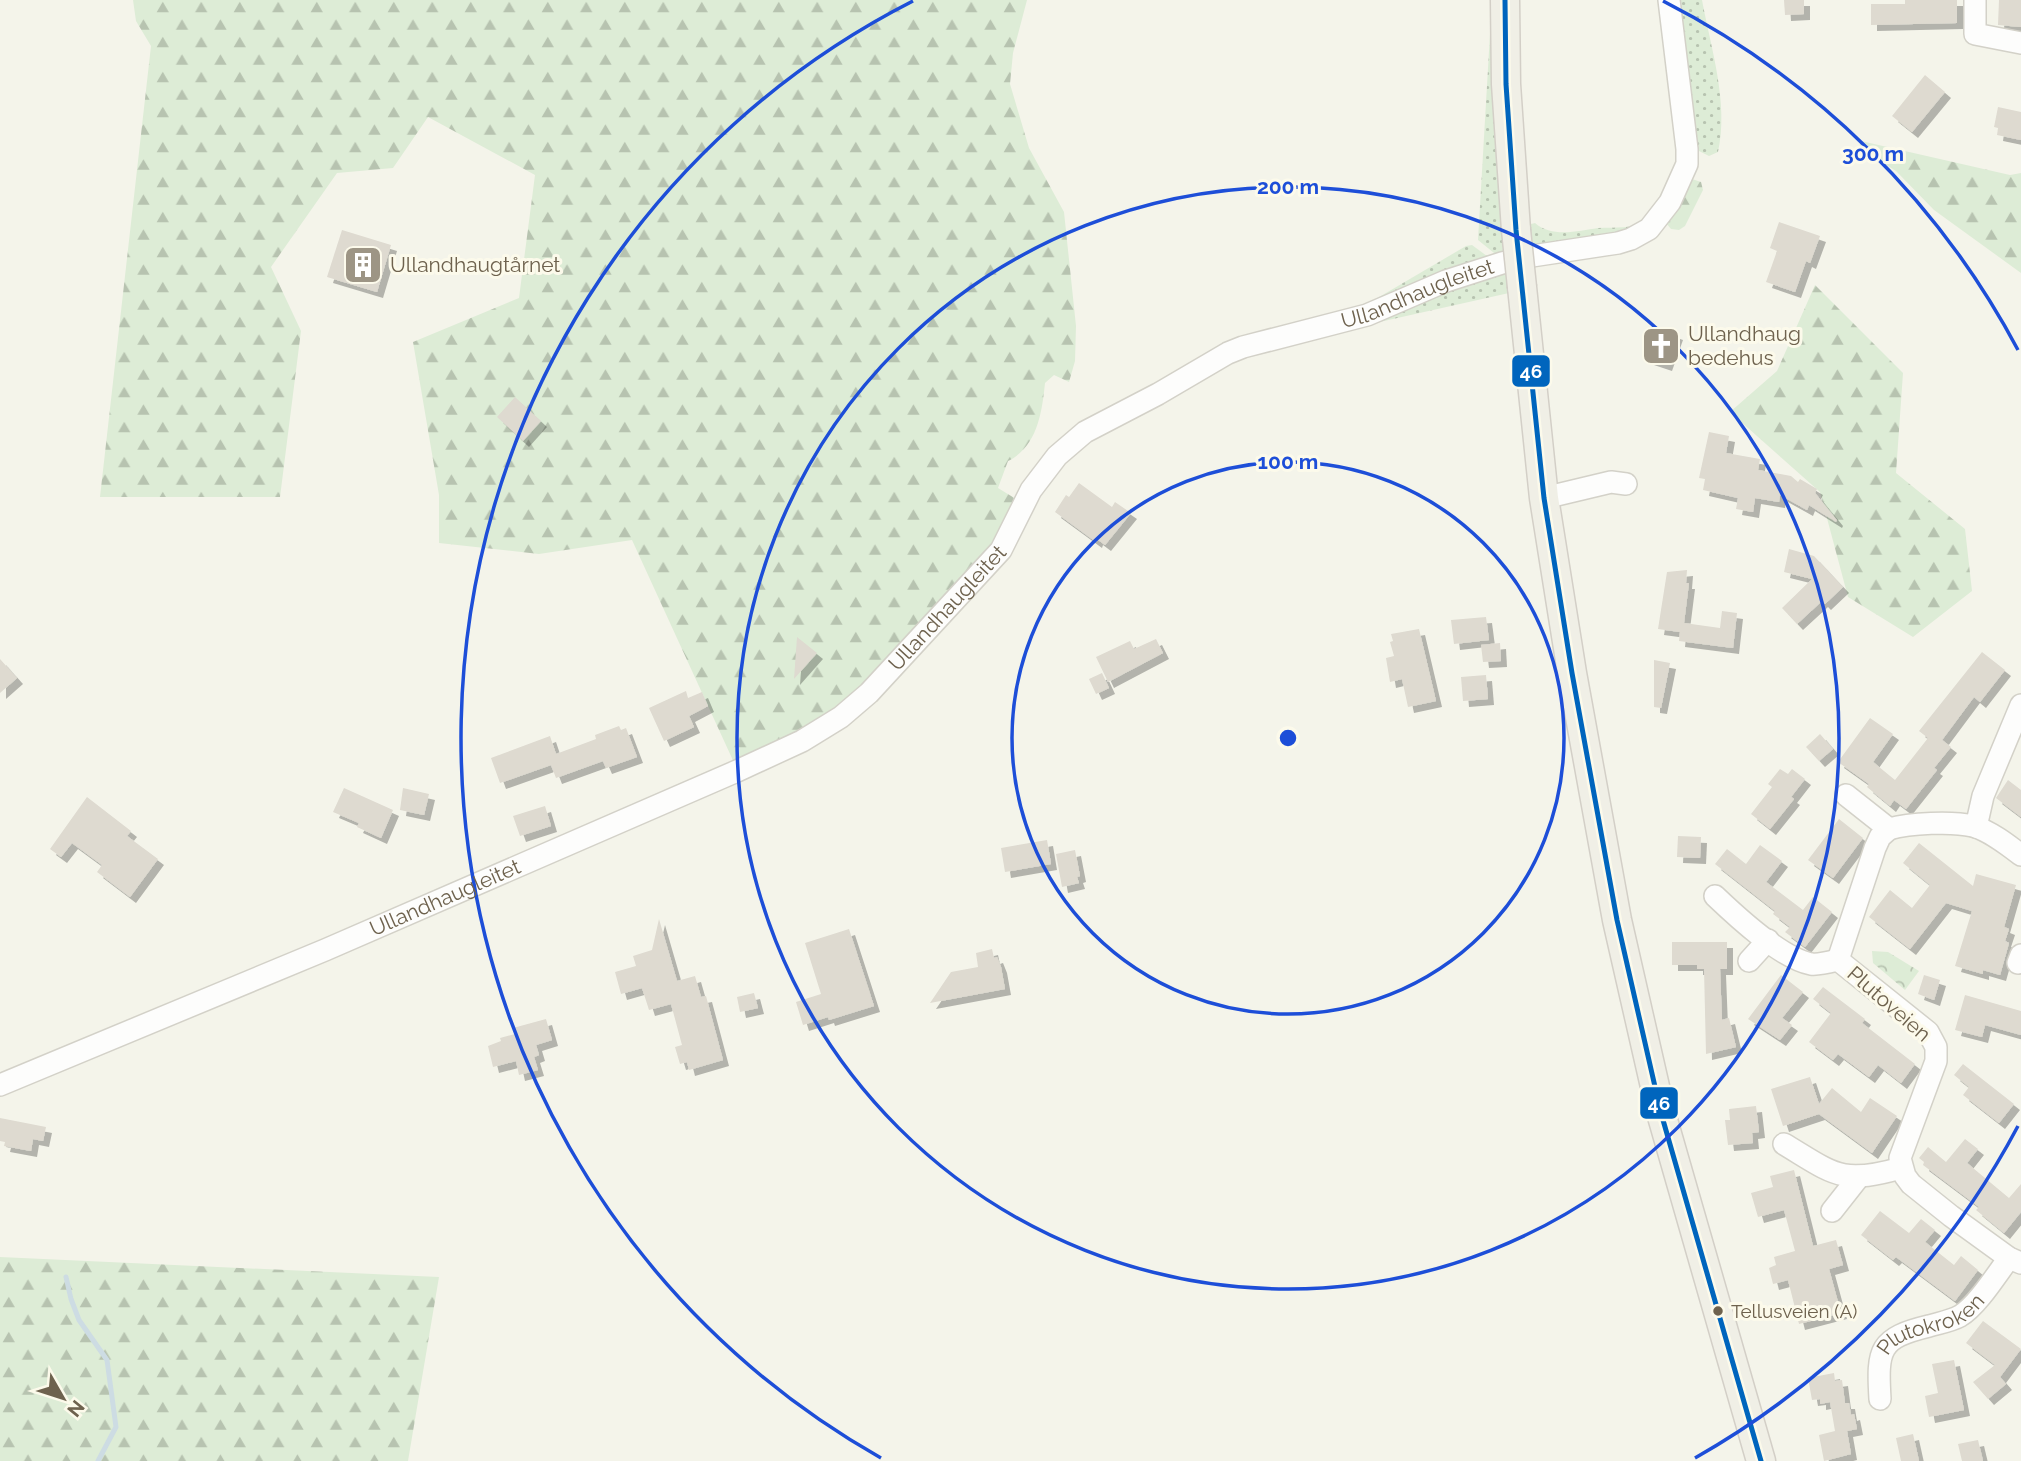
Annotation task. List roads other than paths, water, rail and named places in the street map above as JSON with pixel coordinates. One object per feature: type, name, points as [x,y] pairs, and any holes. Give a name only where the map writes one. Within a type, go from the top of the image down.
[{"type":"main road","points":[[1494,0],[1506,84]]},
{"type":"main road","points":[[1505,0],[1506,84],[1516,230],[1544,498],[1572,673],[1617,920],[1661,1113],[1761,1461]]},
{"type":"main road","points":[[1661,1113],[1661,1139],[1683,1237],[1717,1379],[1741,1461]]},
{"type":"street","name":"Ullandhaugleitet","points":[[0,1085],[325,950],[802,741],[841,717],[869,693],[1001,550],[1031,490],[1057,456],[1085,432],[1167,389],[1227,353],[1367,315],[1446,281],[1502,263],[1618,243],[1644,233],[1670,202],[1687,164],[1669,0]]},
{"type":"street","points":[[1975,0],[1975,34],[2021,43]]},
{"type":"street","points":[[1544,498],[1611,482],[1626,484]]},
{"type":"street","points":[[1976,827],[1983,796],[2021,705]]},
{"type":"street","points":[[1846,795],[1889,830],[1902,825],[1962,824],[1976,827],[2021,855]]},
{"type":"street","name":"Plutoveien","points":[[1838,960],[1875,848],[1880,836],[1889,830]]},
{"type":"street","name":"Plutoveien","points":[[1715,896],[1741,921],[1790,956],[1812,964],[1838,960],[1928,1032],[1936,1046],[1936,1061],[1900,1158],[1901,1168]]},
{"type":"street","points":[[1749,961],[1768,940]]},
{"type":"street","points":[[1784,1144],[1840,1175],[1858,1178],[1901,1168],[1910,1184],[2015,1261]]},
{"type":"street","points":[[1832,1211],[1858,1178]]},
{"type":"street","name":"Plutokroken","points":[[1880,1399],[1879,1376],[1884,1347],[1904,1332],[1963,1315],[2015,1261]]},
{"type":"waterway","points":[[66,1277],[79,1320],[107,1360],[116,1427],[98,1461]]},
{"type":"place","name":"Ullandhaugtårnet","points":[[363,265]]},
{"type":"place","name":"Ullandhaug bedehus","points":[[1661,346]]},
{"type":"place","name":"Tellusveien (A)","points":[[1718,1311]]}]
